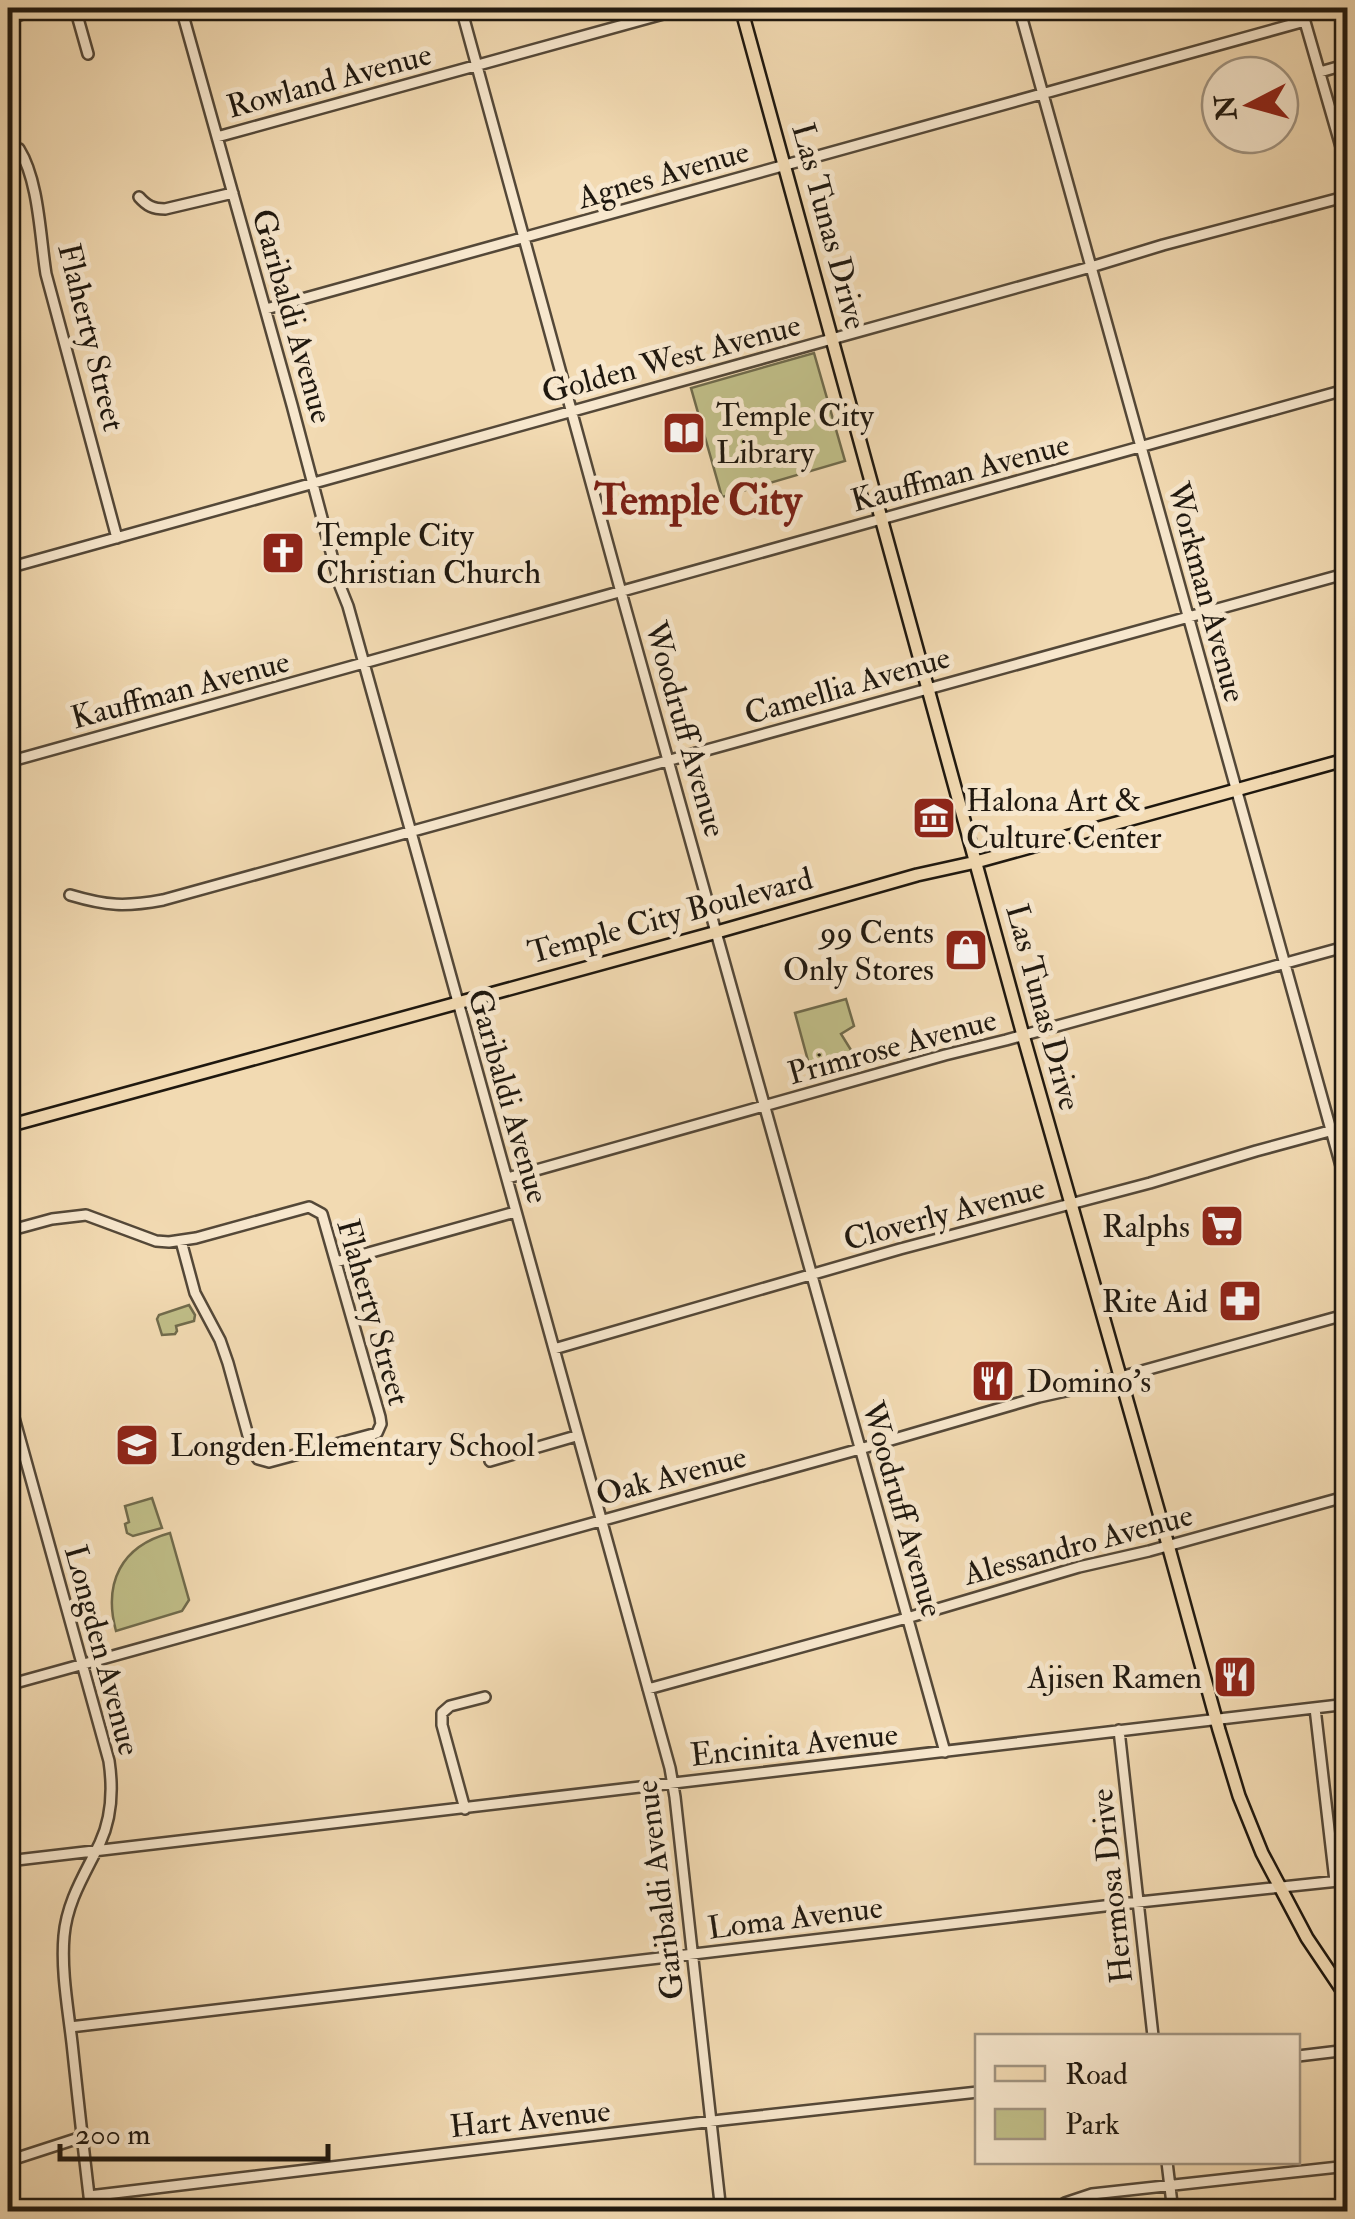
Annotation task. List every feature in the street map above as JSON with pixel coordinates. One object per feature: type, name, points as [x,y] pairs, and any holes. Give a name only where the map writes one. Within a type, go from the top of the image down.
[{"type":"main road","points":[[8,17],[41,8]]},
{"type":"main road","name":"Las Tunas Drive","points":[[741,8],[1023,1036],[1216,1720],[1249,1824],[1278,1887],[1306,1938],[1348,2000]]},
{"type":"main road","name":"Temple City Boulevard","points":[[8,1126],[1348,759]]},
{"type":"street","points":[[75,8],[88,54]]},
{"type":"street","name":"Garibaldi Avenue","points":[[181,8],[673,1782],[721,2212]]},
{"type":"street","name":"Woodruff Avenue","points":[[461,8],[945,1752]]},
{"type":"street","name":"Rowland Avenue","points":[[216,137],[686,8]]},
{"type":"street","name":"Workman Avenue","points":[[1019,8],[1348,1191]]},
{"type":"street","points":[[1302,8],[1348,171]]},
{"type":"street","name":"Agnes Avenue","points":[[266,309],[1306,22]]},
{"type":"street","points":[[1320,72],[1348,64]]},
{"type":"street","name":"Flaherty Street","points":[[8,156],[18,149],[26,161],[46,274],[117,538]]},
{"type":"street","points":[[139,197],[146,205],[166,209],[233,193]]},
{"type":"street","name":"Golden West Avenue","points":[[8,568],[1348,196]]},
{"type":"street","name":"Kauffman Avenue","points":[[8,762],[1348,390]]},
{"type":"street","name":"Camellia Avenue","points":[[70,895],[112,905],[163,900],[1348,573]]},
{"type":"street","name":"Primrose Avenue","points":[[508,1178],[945,1054],[1348,946]]},
{"type":"street","name":"Cloverly Avenue","points":[[554,1348],[1348,1126]]},
{"type":"street","name":"Flaherty Street","points":[[316,1208],[322,1214],[336,1262],[380,1418],[379,1430],[372,1436],[269,1462],[258,1458],[252,1450],[220,1340],[196,1292],[182,1241],[316,1208]]},
{"type":"street","points":[[336,1262],[516,1212]]},
{"type":"street","points":[[8,1231],[52,1218],[86,1216],[156,1241],[182,1241]]},
{"type":"street","name":"Oak Avenue","points":[[8,1686],[1348,1314]]},
{"type":"street","name":"Longden Avenue","points":[[8,1396],[112,1782],[108,1819],[76,1888],[66,1920],[64,1956],[91,2212]]},
{"type":"street","points":[[490,1462],[576,1436]]},
{"type":"street","name":"Alessandro Avenue","points":[[648,1689],[1013,1585],[1348,1496]]},
{"type":"street","points":[[465,1808],[441,1718],[444,1709],[484,1696]]},
{"type":"street","name":"Encinita Avenue","points":[[8,1861],[1348,1704]]},
{"type":"street","points":[[1315,1708],[1335,1881]]},
{"type":"street","name":"Hermosa Drive","points":[[1118,1730],[1153,2034]]},
{"type":"street","name":"Loma Avenue","points":[[70,2027],[1348,1880]]},
{"type":"street","points":[[1300,2056],[1348,2050]]},
{"type":"street","name":"Hart Avenue","points":[[89,2196],[975,2092]]},
{"type":"street","points":[[8,2161],[82,2137]]},
{"type":"street","points":[[1167,2164],[1173,2212]]},
{"type":"street","points":[[1052,2212],[1092,2194],[1348,2166]]},
{"type":"green space","points":[[814,353],[845,461],[722,497],[691,388]]},
{"type":"green space","points":[[846,999],[854,1026],[841,1034],[856,1068],[813,1079],[795,1013]]},
{"type":"green space","points":[[189,1305],[194,1321],[176,1326],[175,1334],[162,1335],[159,1315]]},
{"type":"green space","points":[[152,1498],[162,1528],[133,1536],[127,1533],[125,1506]]},
{"type":"green space","points":[[170,1533],[189,1600],[182,1611],[116,1631],[112,1597],[120,1569],[139,1547]]},
{"type":"place","name":"Temple City Library","points":[[684,433]]},
{"type":"place","name":"Temple City Christian Church","points":[[283,553]]},
{"type":"place","name":"Halona Art & Culture Center","points":[[934,818]]},
{"type":"place","name":"99 Cents Only Stores","points":[[966,950]]},
{"type":"place","name":"Ralphs","points":[[1222,1226]]},
{"type":"place","name":"Rite Aid","points":[[1240,1301]]},
{"type":"place","name":"Domino's","points":[[993,1381]]},
{"type":"place","name":"Longden Elementary School","points":[[137,1445]]},
{"type":"place","name":"Ajisen Ramen","points":[[1235,1677]]},
{"type":"district","name":"Temple City","points":[[698,499]]}]
